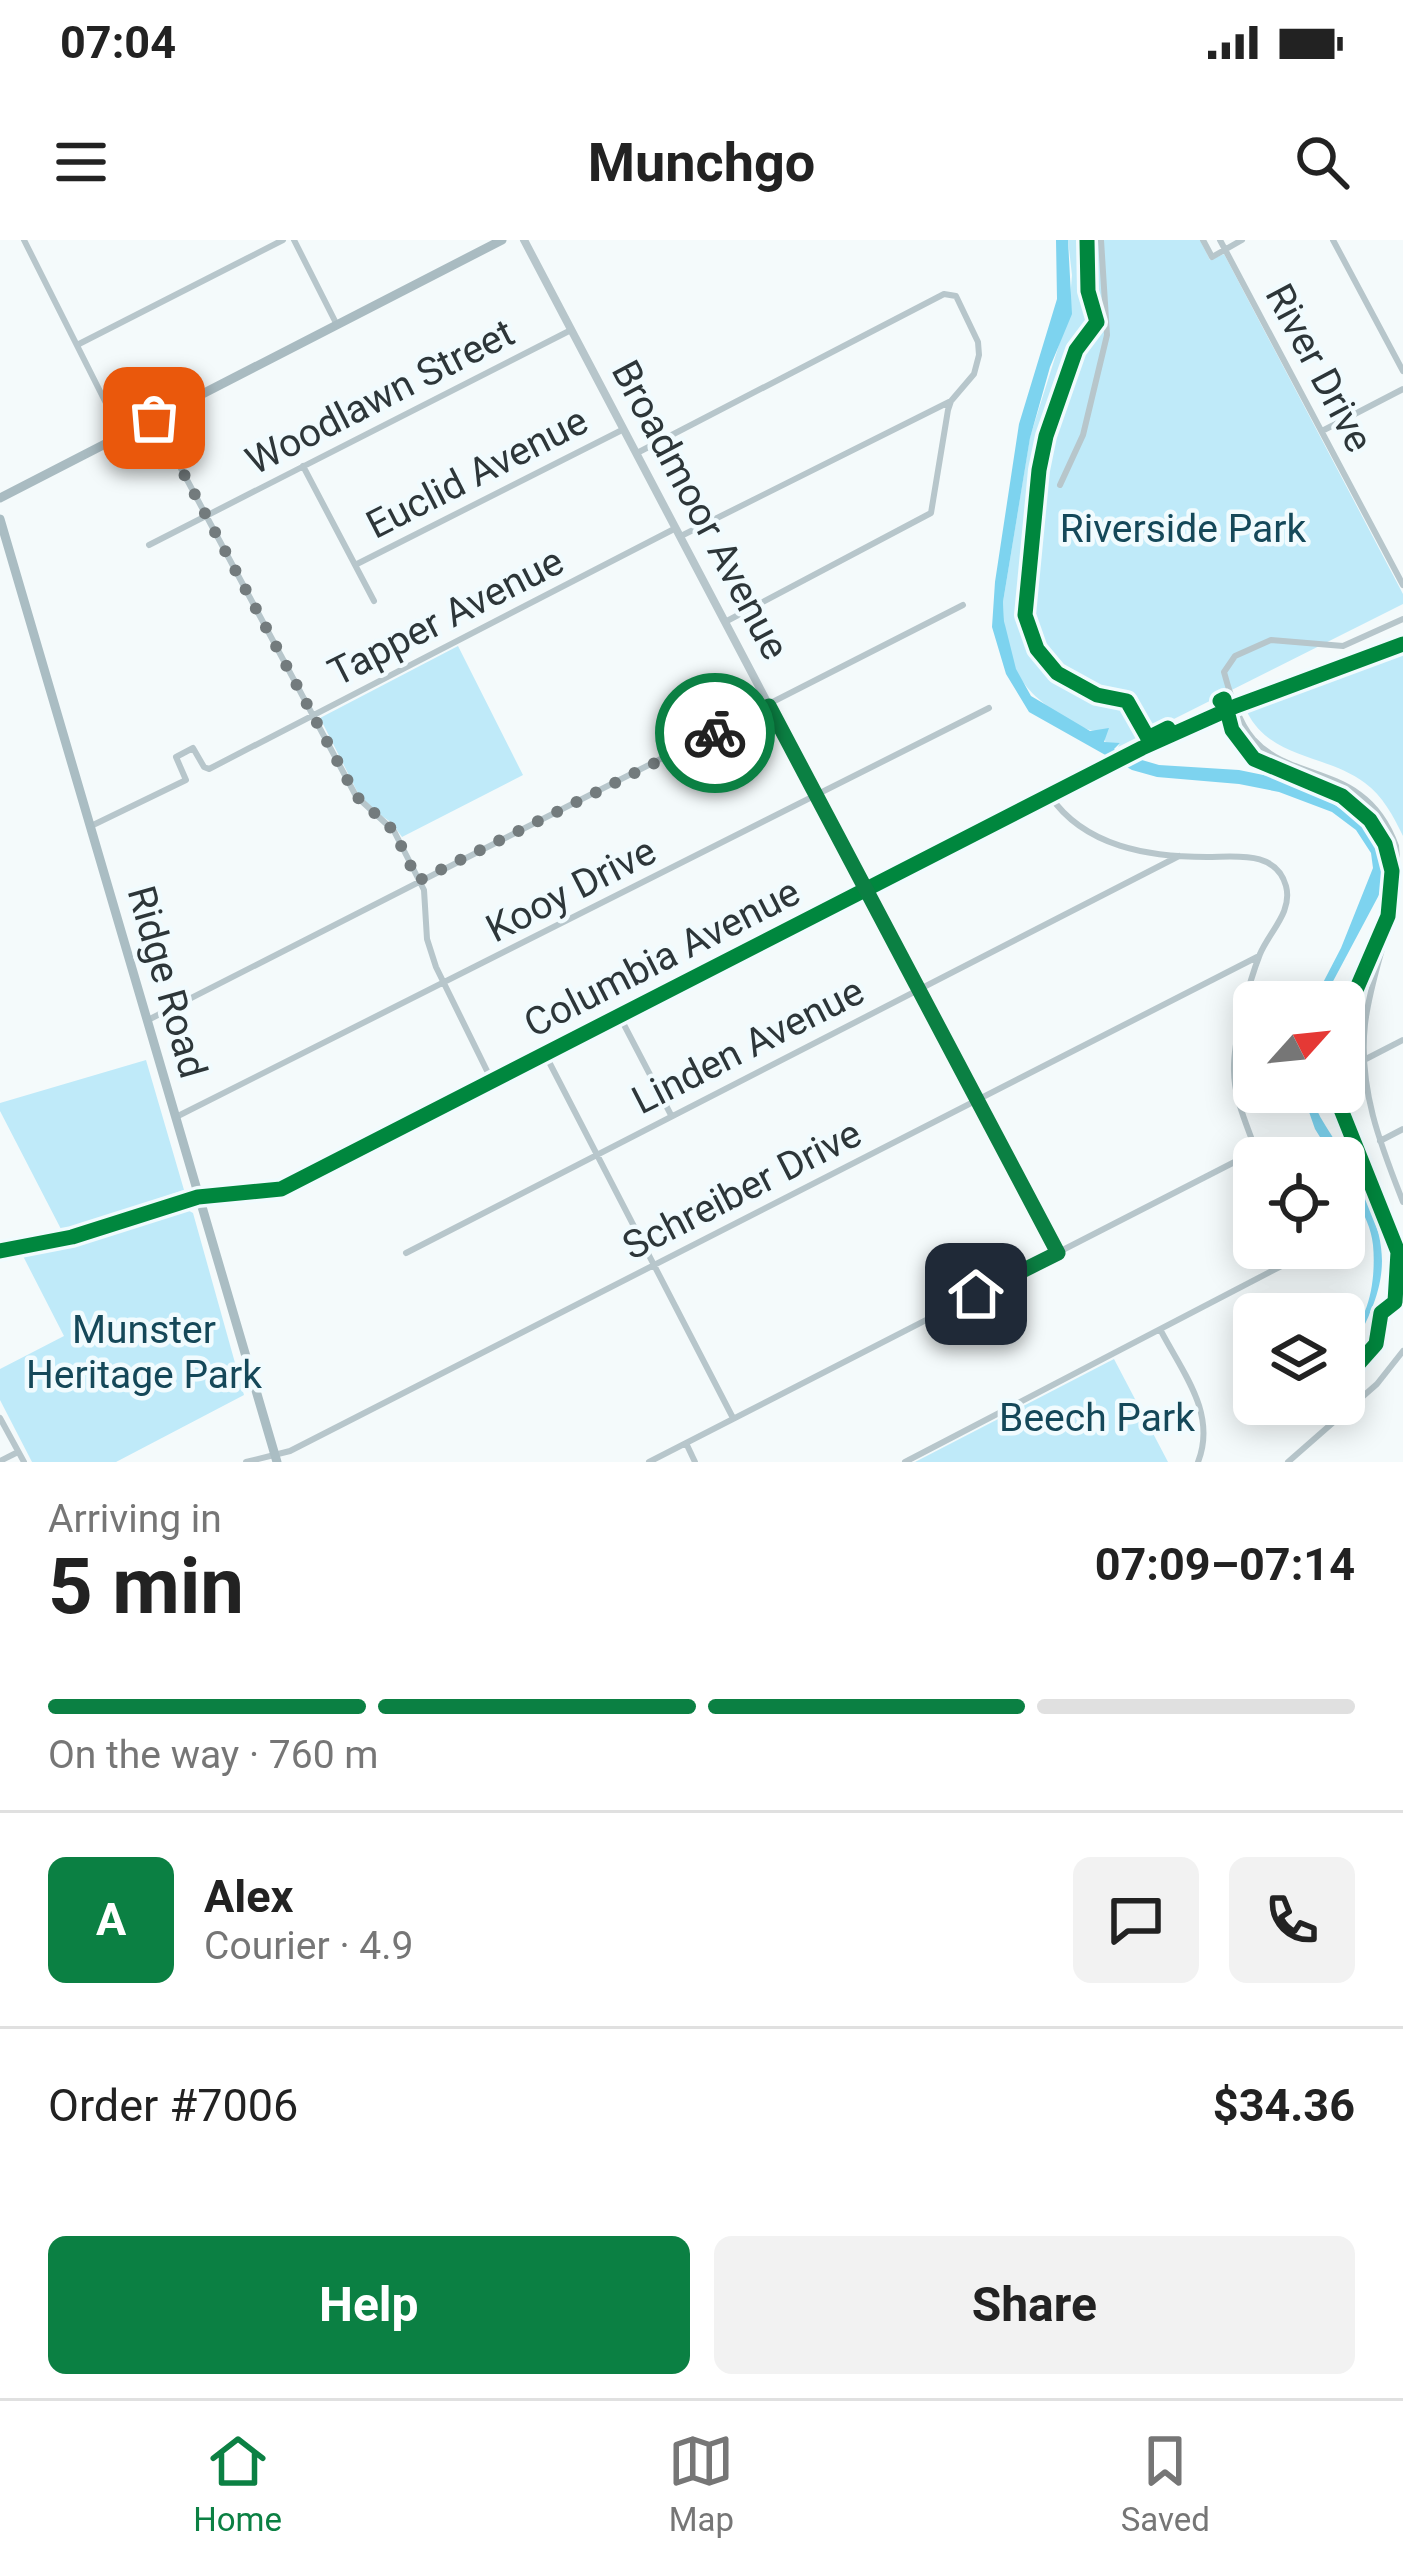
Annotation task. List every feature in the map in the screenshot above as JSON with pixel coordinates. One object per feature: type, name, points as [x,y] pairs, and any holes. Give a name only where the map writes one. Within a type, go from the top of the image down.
[{"type":"main road","points":[[0,498],[502,240]]},
{"type":"main road","name":"Ridge Road","points":[[0,519],[276,1459]]},
{"type":"street","points":[[36,240],[25,242],[122,435]]},
{"type":"street","points":[[77,345],[283,240]]},
{"type":"street","points":[[294,240],[337,325]]},
{"type":"street","name":"Broadmoor Avenue","points":[[524,240],[1058,1253]]},
{"type":"street","points":[[1060,485],[1083,434],[1107,334],[1101,240]]},
{"type":"street","points":[[1203,240],[1211,257],[1223,244],[1242,240]]},
{"type":"street","points":[[1333,240],[1403,370]]},
{"type":"street","name":"River Drive","points":[[1223,244],[1403,585]]},
{"type":"street","name":"Euclid Avenue","points":[[637,454],[948,293],[960,303],[979,355],[974,374],[951,401]]},
{"type":"street","name":"Woodlawn Street","points":[[149,545],[571,330]]},
{"type":"street","points":[[1322,431],[1403,388]]},
{"type":"street","points":[[725,622],[931,513],[951,401]]},
{"type":"street","name":"Tapper Avenue","points":[[89,826],[107,822],[187,780],[176,757],[193,748],[209,769],[678,532],[951,401]]},
{"type":"street","points":[[154,418],[356,796],[394,831],[425,897],[427,939],[492,1081]]},
{"type":"street","name":"Euclid Avenue","points":[[355,566],[624,430]]},
{"type":"street","points":[[303,466],[374,601]]},
{"type":"street","points":[[148,1020],[963,605]]},
{"type":"street","points":[[1365,1049],[1370,996],[1400,902],[1395,842],[1381,818],[1355,791],[1262,747],[1251,736],[1224,672],[1235,656],[1280,638],[1308,646],[1343,646],[1403,619]]},
{"type":"street","name":"Columbia Avenue","points":[[0,1251],[72,1237],[199,1197],[280,1189],[1142,748],[1236,706],[1403,644]]},
{"type":"street","name":"Kooy Drive","points":[[176,1117],[989,708]]},
{"type":"street","points":[[1050,796],[1063,812],[1101,839],[1136,851],[1255,857],[1279,872],[1286,887],[1286,904],[1259,956],[1233,1067],[1251,1137]]},
{"type":"street","name":"Linden Avenue","points":[[406,1253],[1179,856]]},
{"type":"street","name":"Schreiber Drive","points":[[246,1462],[276,1459],[1259,956]]},
{"type":"street","points":[[620,1017],[671,1115]]},
{"type":"street","points":[[1365,1059],[1403,1040]]},
{"type":"street","points":[[546,1056],[733,1418]]},
{"type":"street","points":[[1365,1065],[1380,1141],[1403,1202]]},
{"type":"street","points":[[1380,1141],[1403,1129]]},
{"type":"street","points":[[649,1462],[1233,1163]]},
{"type":"street","points":[[905,1462],[1278,1269]]},
{"type":"street","points":[[1161,1330],[1205,1419],[1198,1462]]},
{"type":"street","points":[[1288,1462],[1376,1384],[1403,1351]]},
{"type":"street","points":[[0,1418],[23,1462]]},
{"type":"street","points":[[686,1443],[695,1462]]},
{"type":"street","points":[[0,1461],[18,1452]]},
{"type":"green space","name":"Riverside Park","points":[[1068,240],[1200,240],[1210,260],[1224,254],[1403,594],[1403,604],[1118,747],[1120,743],[1106,745],[1103,730],[1089,730],[1036,697],[1017,672],[1004,623],[1003,602],[1030,437],[1069,313]]},
{"type":"green space","points":[[458,646],[523,775],[402,837],[392,823],[363,803],[320,718]]},
{"type":"green space","points":[[1403,651],[1403,836],[1382,800],[1365,783],[1270,739],[1247,712]]},
{"type":"green space","points":[[146,1060],[184,1190],[62,1231],[0,1103]]},
{"type":"green space","name":"Munster Heritage Park","points":[[182,1207],[193,1213],[244,1395],[116,1462],[32,1462],[0,1400],[0,1369],[64,1336],[23,1256],[84,1243]]},
{"type":"green space","name":"Beech Park","points":[[1114,1359],[1168,1462],[915,1462]]},
{"type":"water","points":[[1056,240],[1068,240],[1072,314],[1050,367],[1030,438],[1003,602],[1016,669],[1031,696],[1090,731],[1109,728],[1104,742],[1120,743],[1114,749],[1118,753],[1159,765],[1239,770],[1278,778],[1322,796],[1361,823],[1377,848],[1380,893],[1333,981],[1324,981],[1373,868],[1371,853],[1356,830],[1332,812],[1279,792],[1132,770],[1029,712],[1006,674],[992,627],[995,582],[1019,424],[1057,299]]},
{"type":"water","points":[[1309,1113],[1319,1113],[1332,1137],[1320,1137],[1315,1129]]},
{"type":"water","points":[[1365,1198],[1382,1251],[1381,1275],[1365,1324],[1373,1270]]},
{"type":"cycle path","points":[[1087,240],[1088,291],[1097,322],[1076,350],[1046,436],[1025,615],[1037,649],[1057,673],[1097,695],[1127,701],[1148,738],[1168,728]]},
{"type":"cycle path","points":[[0,1251],[72,1237],[198,1197],[281,1189],[1142,748],[1236,706],[1403,644]]},
{"type":"cycle path","points":[[1220,701],[1224,699],[1232,730],[1254,759],[1342,796],[1370,820],[1385,844],[1392,871],[1388,916],[1360,981]]},
{"type":"cycle path","points":[[1342,1113],[1398,1252],[1395,1302],[1381,1313],[1376,1344],[1365,1356]]},
{"type":"way so far","points":[[154,418],[356,796],[394,831],[418,881],[715,733]]},
{"type":"route","points":[[715,733],[769,706],[1058,1253],[976,1294]]}]
